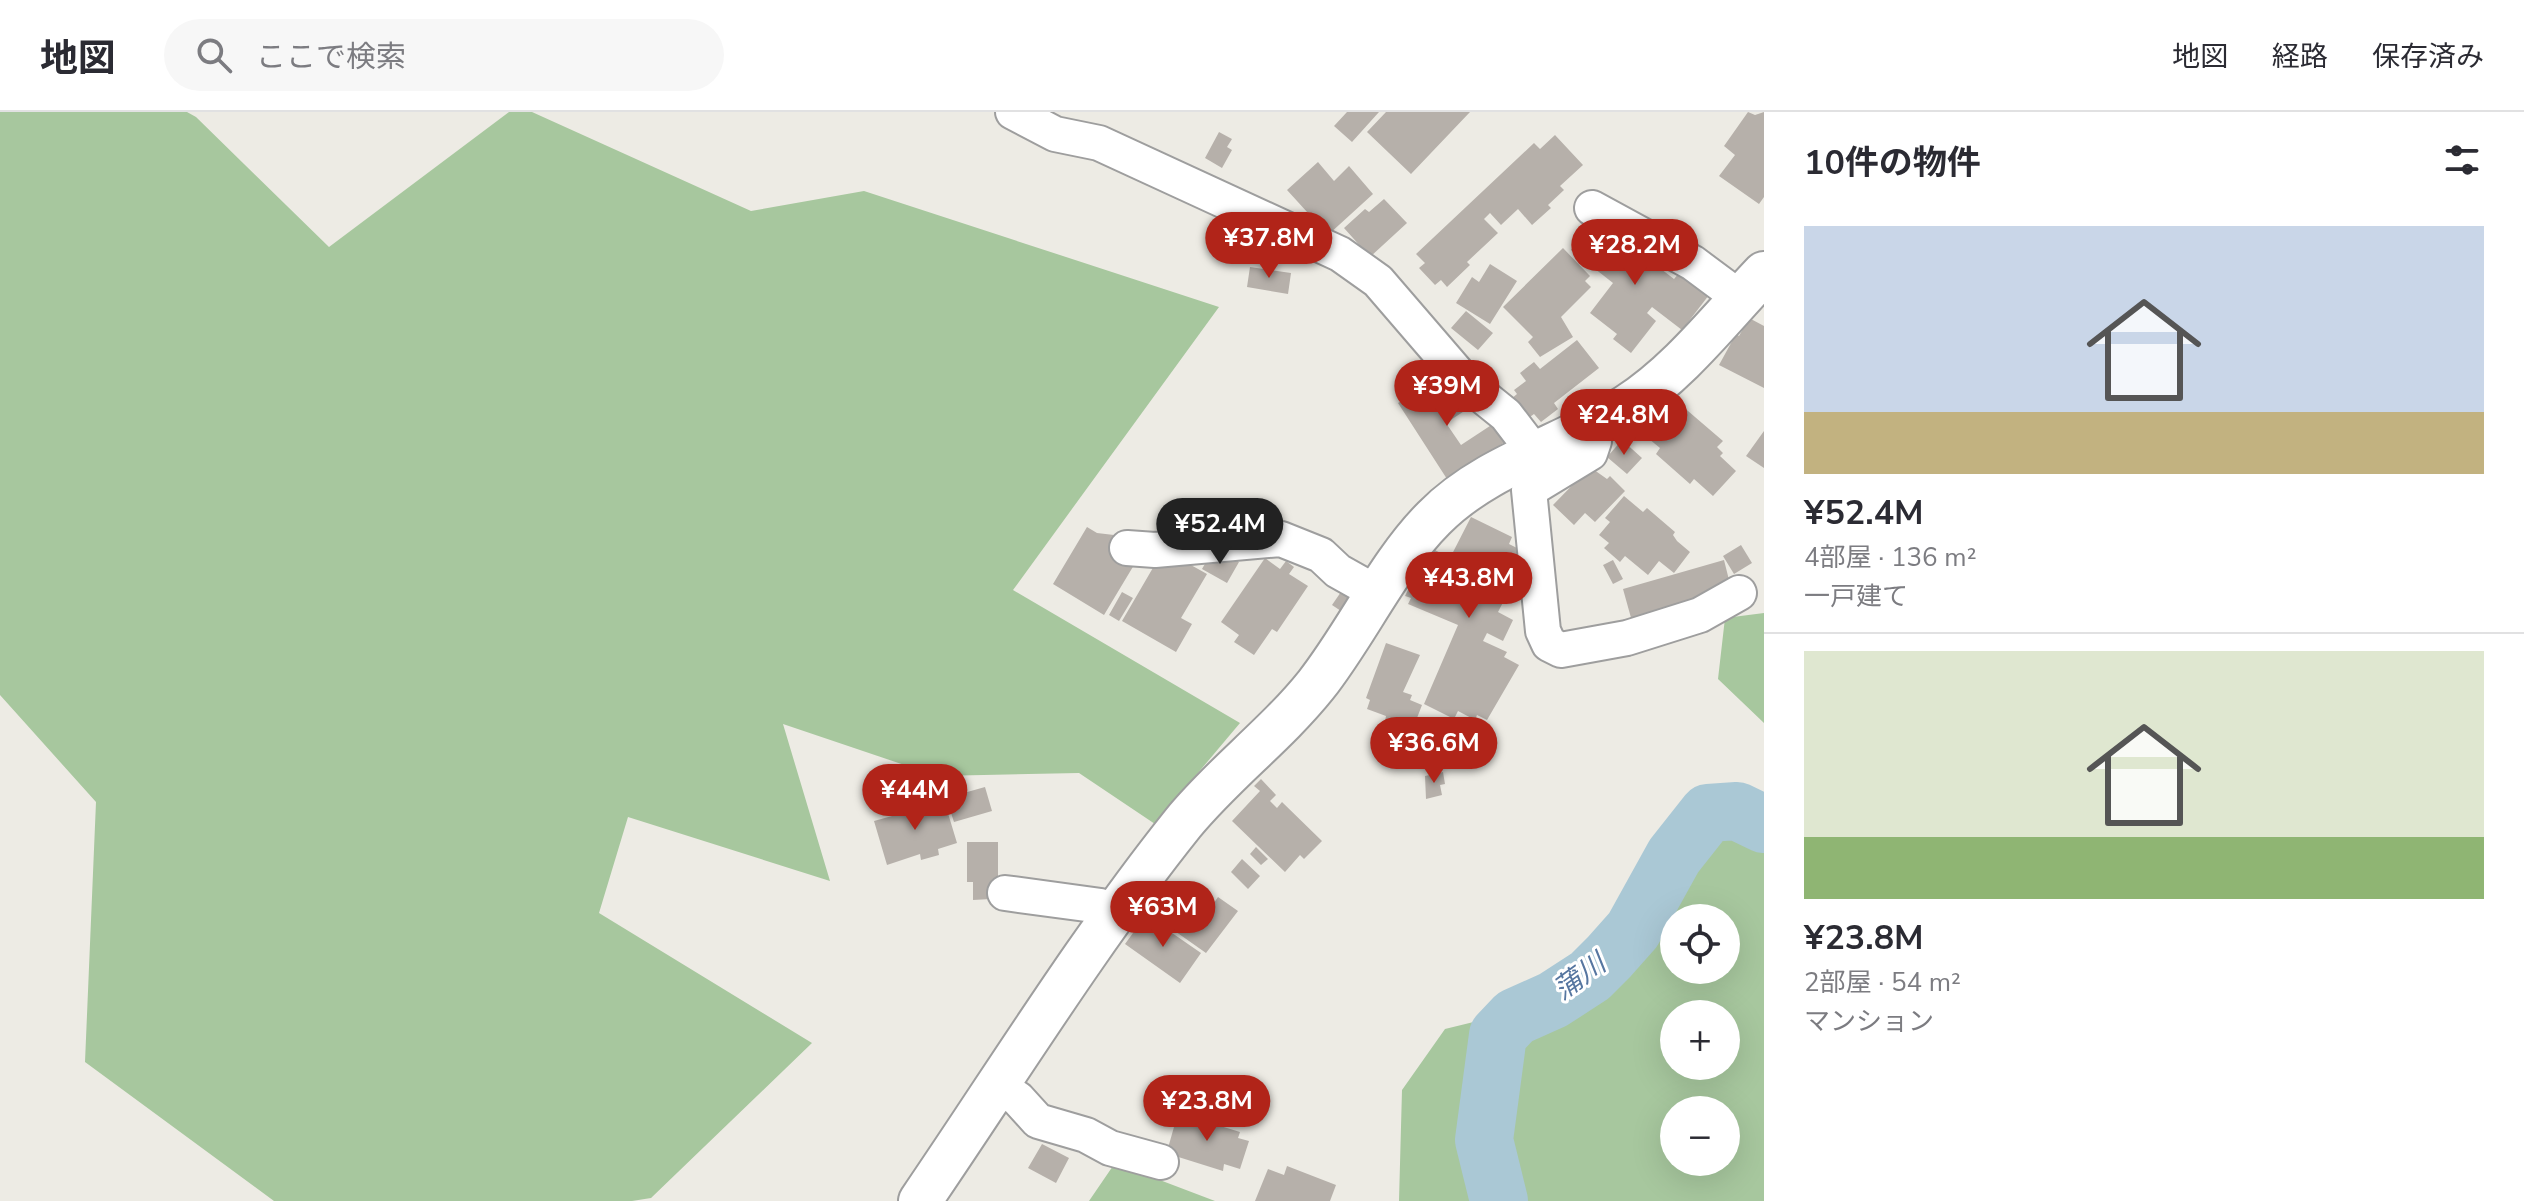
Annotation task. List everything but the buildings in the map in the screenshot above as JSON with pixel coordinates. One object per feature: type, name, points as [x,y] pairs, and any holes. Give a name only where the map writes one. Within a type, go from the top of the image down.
[{"type":"street","points":[[1013,112],[1055,134],[1099,143],[1340,254],[1378,281],[1465,382],[1506,415],[1535,453]]},
{"type":"street","points":[[920,1201],[1115,915],[1186,820],[1287,720],[1314,688],[1412,544],[1434,517],[1467,491],[1649,391],[1673,370],[1752,285],[1693,263],[1592,208]]},
{"type":"street","points":[[1588,427],[1594,441],[1590,453],[1529,490],[1543,631],[1549,644],[1561,650],[1627,638],[1700,615],[1739,593]]},
{"type":"street","points":[[1127,548],[1155,550],[1281,539],[1321,555],[1338,571],[1379,594]]},
{"type":"street","points":[[1005,893],[1101,906],[1115,915]]},
{"type":"street","points":[[999,1086],[1018,1099],[1038,1121],[1086,1135],[1110,1148],[1161,1162]]},
{"type":"green space","points":[[0,112],[187,112],[196,117],[329,247],[509,112],[532,112],[751,211],[864,191],[1219,307],[1013,590],[1240,723],[1155,824],[1079,773],[937,776],[783,724],[830,881],[628,817],[599,913],[812,1043],[651,1198],[632,1201],[274,1201],[85,1062],[96,802],[0,695]]},
{"type":"green space","points":[[1764,613],[1764,723],[1718,679],[1725,618]]},
{"type":"green space","points":[[1764,813],[1764,1201],[1399,1201],[1402,1090],[1445,1029],[1543,1005],[1603,925],[1684,829]]},
{"type":"green space","points":[[1115,1163],[1215,1201],[1089,1201]]},
{"type":"waterway","name":"蒲川","points":[[1499,1201],[1484,1140],[1498,1035],[1515,1017],[1553,1000],[1590,976],[1609,957],[1633,930],[1674,856],[1708,813],[1737,811],[1764,824]]}]
